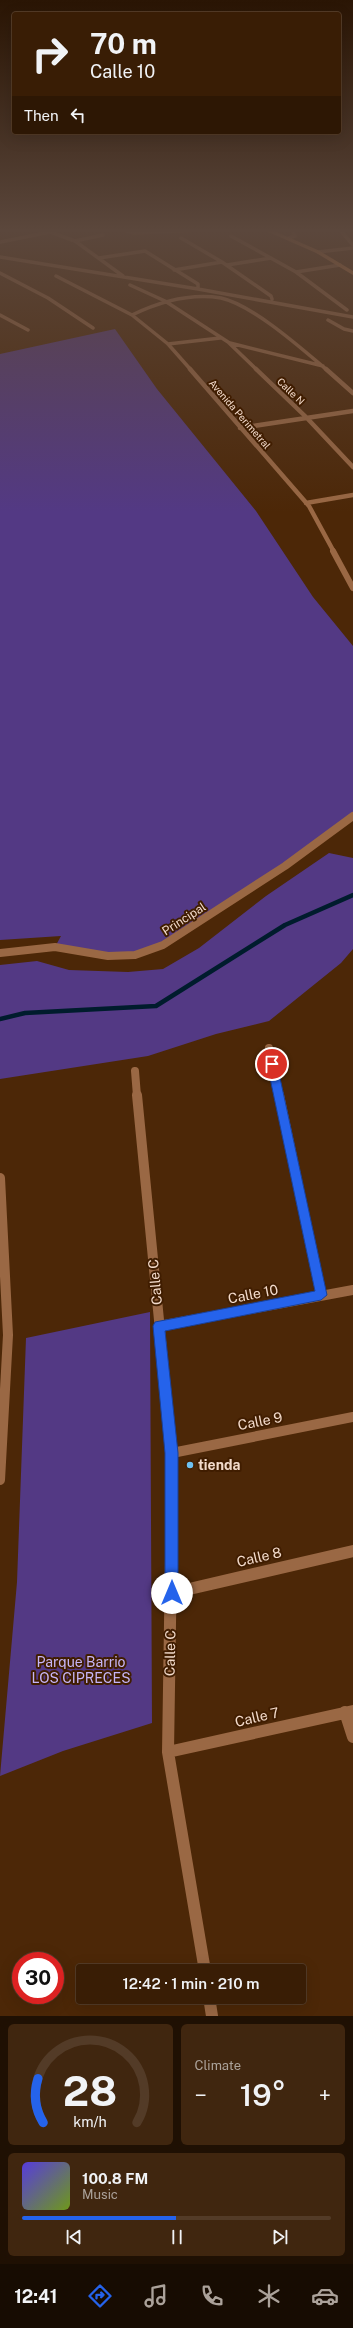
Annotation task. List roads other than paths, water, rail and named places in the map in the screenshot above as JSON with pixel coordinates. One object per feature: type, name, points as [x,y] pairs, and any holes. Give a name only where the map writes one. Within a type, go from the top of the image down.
[{"type":"street","points":[[17,324],[28,330]]},
{"type":"street","points":[[87,324],[93,328]]},
{"type":"street","name":"Avenida Perimetral","points":[[143,324],[168,344],[306,503],[353,588]]},
{"type":"street","name":"Calle N","points":[[199,324],[228,342],[306,417],[353,467]]},
{"type":"street","points":[[266,324],[306,350],[353,393]]},
{"type":"street","points":[[335,324],[353,336]]},
{"type":"street","points":[[344,329],[353,332]]},
{"type":"street","points":[[168,344],[220,338]]},
{"type":"street","points":[[228,342],[324,366]]},
{"type":"street","points":[[240,428],[353,411]]},
{"type":"street","points":[[306,503],[353,495]]},
{"type":"street","name":"Principal","points":[[0,953],[55,947],[108,956],[135,955],[163,945],[285,866],[353,816]]},
{"type":"street","points":[[269,1048],[321,1295]]},
{"type":"street","name":"Calle C","points":[[135,1071],[172,1453],[172,1593],[168,1752],[204,1964]]},
{"type":"street","points":[[0,1178],[8,1335],[0,1480]]},
{"type":"street","name":"Calle 10","points":[[159,1326],[353,1290]]},
{"type":"street","name":"Calle 9","points":[[172,1453],[353,1417]]},
{"type":"street","name":"Calle 8","points":[[172,1593],[353,1551]]},
{"type":"street","points":[[349,1711],[353,1737]]},
{"type":"street","name":"Calle 7","points":[[168,1752],[349,1711]]},
{"type":"street","points":[[210,2004],[212,2016]]},
{"type":"waterway","points":[[0,1019],[25,1013],[156,1006],[285,925],[353,895]]},
{"type":"place","name":"tienda","points":[[190,1465]]},
{"type":"park label","name":"Parque Barrio LOS CIPRECES","points":[[81,1670]]}]
